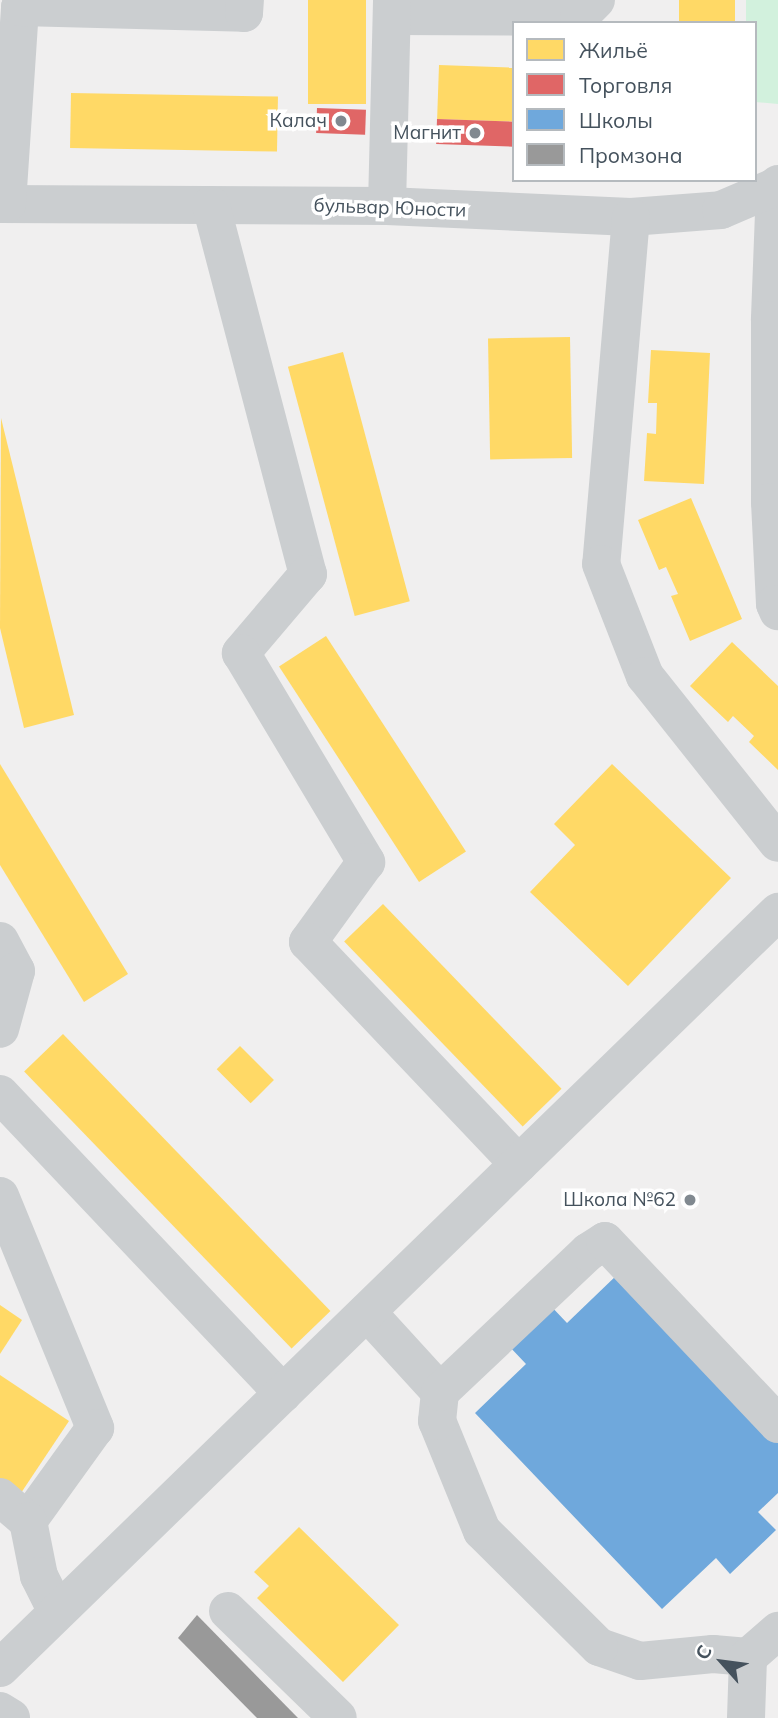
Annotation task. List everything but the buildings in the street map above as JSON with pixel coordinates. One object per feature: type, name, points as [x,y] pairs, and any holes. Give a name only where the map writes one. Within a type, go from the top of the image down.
[{"type":"street","points":[[4,204],[20,7],[100,5],[244,13],[245,0]]},
{"type":"street","points":[[387,206],[392,8],[579,17],[596,0]]},
{"type":"street","points":[[777,186],[774,502],[775,604],[778,611]]},
{"type":"street","name":"бульвар Юности","points":[[4,204],[387,206],[631,217],[721,210],[777,186]]},
{"type":"street","points":[[211,205],[308,574],[241,653],[366,862],[308,942],[519,1164]]},
{"type":"street","points":[[631,217],[626,307],[601,564],[645,676],[778,843]]},
{"type":"street","points":[[0,1668],[519,1164],[772,927]]},
{"type":"street","points":[[0,941],[16,971],[0,1028]]},
{"type":"street","points":[[0,1094],[283,1393]]},
{"type":"street","points":[[0,1196],[96,1428],[14,1509],[39,1576],[57,1612]]},
{"type":"street","points":[[778,1424],[605,1241],[588,1252],[440,1392],[437,1421],[482,1531],[599,1647],[640,1661],[713,1654],[748,1657],[778,1631]]},
{"type":"street","points":[[367,1312],[440,1392]]},
{"type":"street","points":[[228,1611],[338,1718]]},
{"type":"street","points":[[746,1718],[748,1657]]},
{"type":"street","points":[[0,1711],[11,1718]]},
{"type":"green space","points":[[746,0],[778,0],[778,104],[757,102],[757,21],[746,21]]},
{"type":"place","name":"Калач","points":[[341,121]]},
{"type":"place","name":"Магнит","points":[[475,133]]},
{"type":"place","name":"Школа №62","points":[[690,1200]]}]
